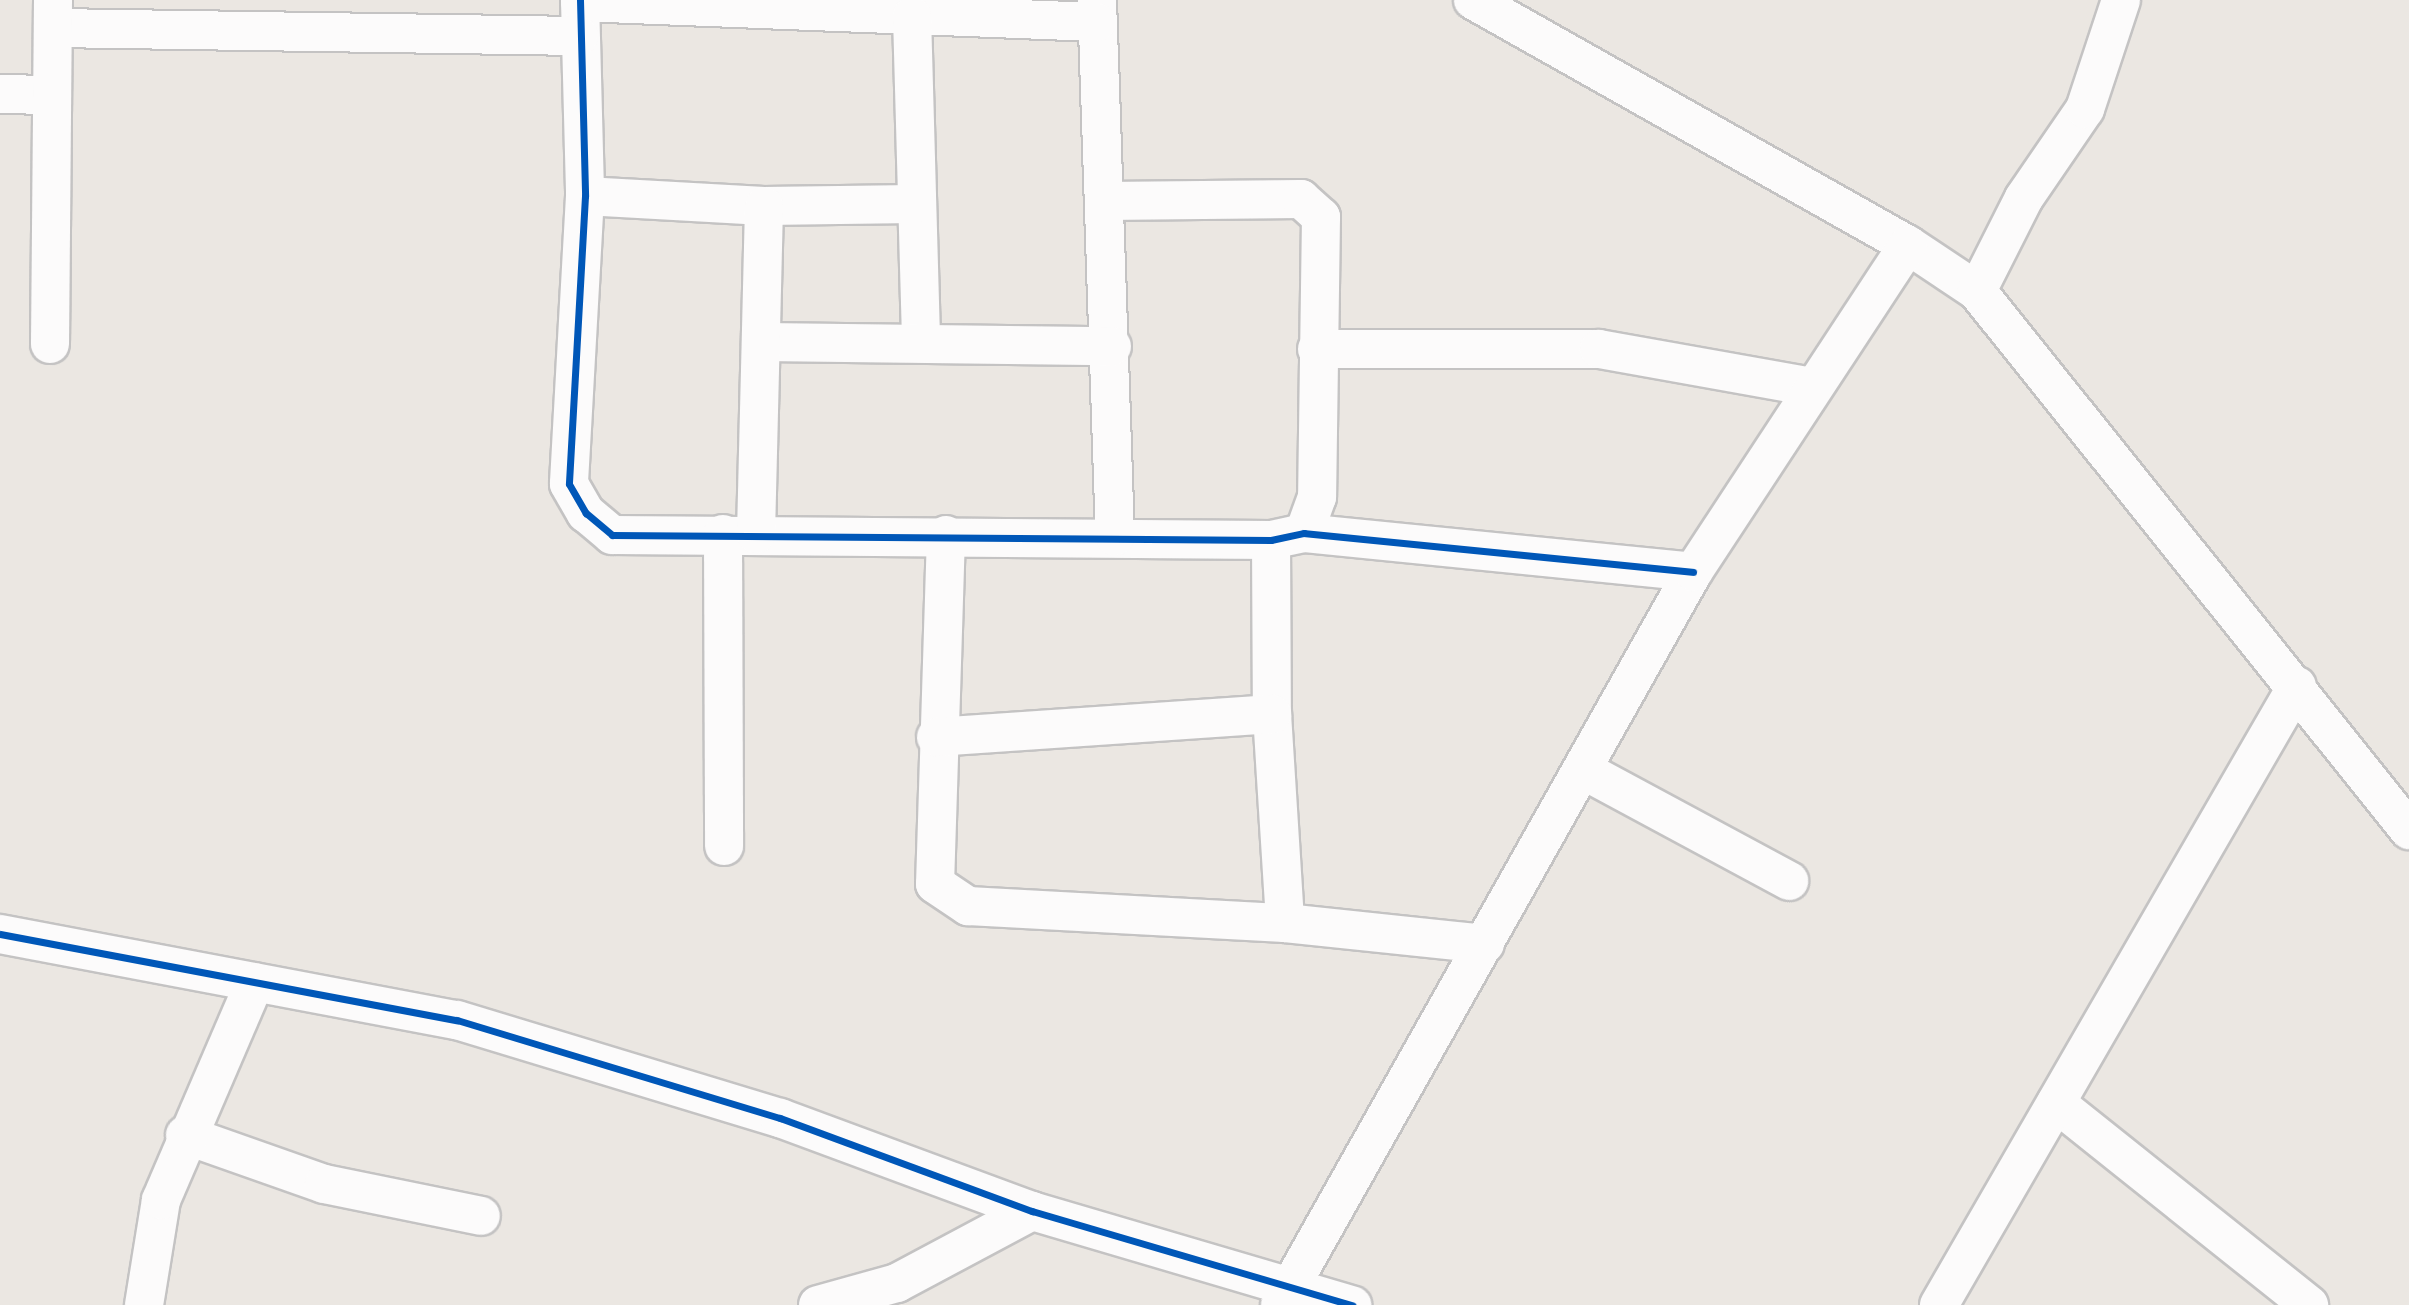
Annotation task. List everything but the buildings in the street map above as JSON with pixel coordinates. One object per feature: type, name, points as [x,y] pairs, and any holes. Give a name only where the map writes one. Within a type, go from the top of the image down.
[{"type":"street","points":[[1473,0],[1908,245],[1977,291],[2297,686],[2409,831]]},
{"type":"street","points":[[1977,291],[2024,198],[2085,109],[2121,0]]},
{"type":"street","points":[[50,344],[53,14],[580,13],[912,16],[1097,11],[1112,346],[1115,537]]},
{"type":"street","points":[[580,13],[585,196],[569,484],[586,513],[612,535],[1287,536],[1693,572]]},
{"type":"street","points":[[912,16],[915,204],[921,339]]},
{"type":"street","points":[[0,94],[51,95]]},
{"type":"street","points":[[585,196],[764,206],[915,204]]},
{"type":"street","points":[[1105,201],[1301,199],[1312,205],[1321,216],[1317,349],[1317,497],[1287,536],[1272,714],[1285,923]]},
{"type":"street","points":[[724,846],[739,534],[762,342],[764,206]]},
{"type":"street","points":[[1283,1294],[1585,771],[1693,572],[1812,387],[1908,245]]},
{"type":"street","points":[[762,342],[921,339],[1112,346]]},
{"type":"street","points":[[1317,349],[1598,349],[1812,387]]},
{"type":"street","points":[[946,535],[936,737],[935,884],[968,906],[1285,923],[1485,944]]},
{"type":"street","points":[[1939,1305],[2297,686]]},
{"type":"street","points":[[936,737],[1272,714]]},
{"type":"street","points":[[1585,771],[1788,881]]},
{"type":"street","points":[[0,934],[457,1020],[650,1076],[1032,1210],[1283,1294],[1352,1305]]},
{"type":"street","points":[[144,1305],[161,1200],[185,1135],[255,982]]},
{"type":"street","points":[[2056,1103],[2309,1305]]},
{"type":"street","points":[[185,1135],[324,1184],[481,1216]]},
{"type":"street","points":[[818,1305],[897,1283],[1032,1210]]},
{"type":"cycle path","points":[[580,0],[585,196],[569,484],[586,513],[612,535],[1271,540],[1304,533],[1693,572]]},
{"type":"cycle path","points":[[0,934],[457,1020],[780,1118],[1032,1211],[1352,1305]]}]
